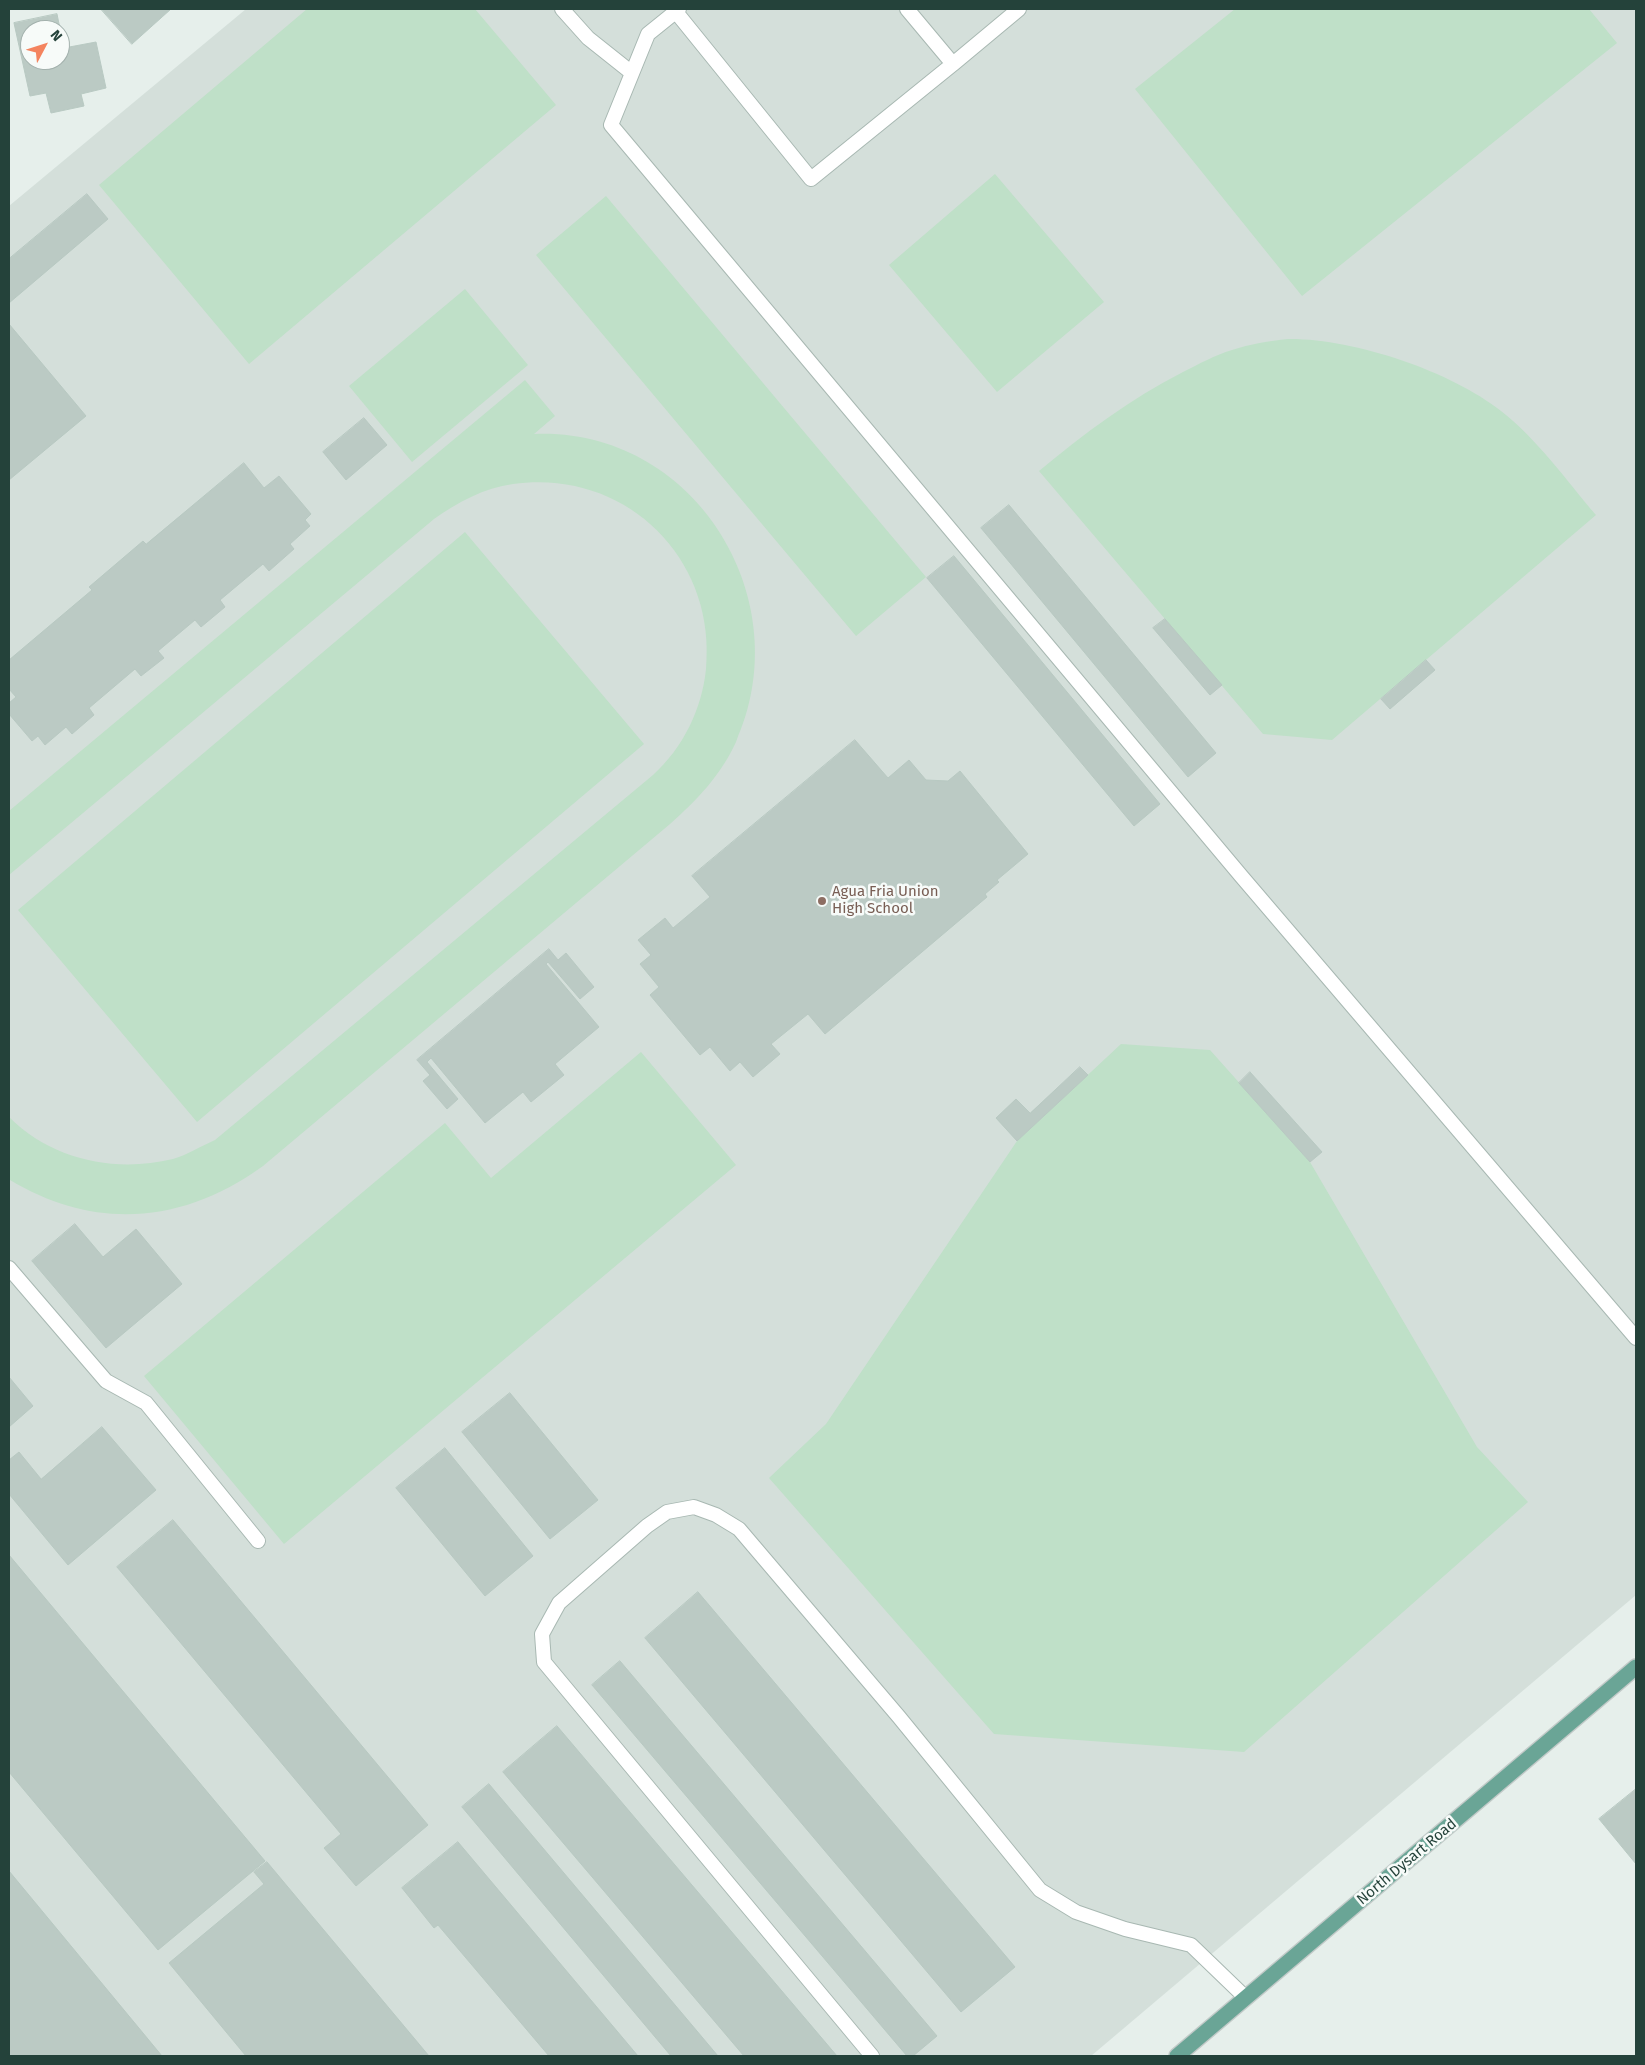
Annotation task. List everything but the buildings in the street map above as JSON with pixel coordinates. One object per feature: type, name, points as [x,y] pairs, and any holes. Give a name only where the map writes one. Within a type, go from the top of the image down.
[{"type":"main road","name":"North Dysart Road","points":[[1177,2056],[1636,1667]]},
{"type":"lane","points":[[562,9],[588,38],[632,73]]},
{"type":"lane","points":[[907,9],[953,64]]},
{"type":"lane","points":[[1019,9],[811,179],[677,10],[648,34],[611,125],[1242,877],[1636,1338]]},
{"type":"lane","points":[[9,1268],[106,1382],[146,1403],[258,1542]]},
{"type":"lane","points":[[872,2056],[544,1662],[542,1634],[559,1603],[647,1526],[667,1512],[694,1507],[716,1515],[739,1529],[899,1717],[1040,1890],[1076,1912],[1125,1929],[1191,1945],[1246,1998]]},
{"type":"shaded area","name":"Agua Fria Union High School","points":[[246,9],[1636,9],[1636,1595],[1091,2056],[9,2056],[9,206]]},
{"type":"green space","points":[[307,9],[475,9],[556,105],[249,364],[99,185]]},
{"type":"green space","points":[[1235,9],[1589,9],[1617,43],[1302,296],[1135,89]]},
{"type":"green space","points":[[995,174],[1104,302],[997,392],[889,265]]},
{"type":"green space","points":[[606,196],[926,577],[856,636],[536,255]]},
{"type":"green space","points":[[465,289],[528,365],[412,462],[349,386]]},
{"type":"green space","points":[[1288,339],[1341,344],[1370,351],[1429,370],[1480,396],[1501,411],[1527,435],[1596,515],[1332,740],[1263,734],[1039,471],[1108,417],[1163,382],[1213,357],[1232,350]]},
{"type":"green space","points":[[525,380],[555,416],[534,434],[591,439],[642,459],[685,491],[719,532],[743,580],[754,633],[753,687],[736,742],[716,776],[690,806],[670,824],[263,1166],[233,1185],[202,1200],[170,1209],[138,1214],[106,1213],[74,1207],[42,1196],[10,1180],[9,1117],[26,1132],[64,1153],[107,1163],[151,1163],[173,1159],[215,1140],[653,775],[682,740],[700,699],[706,669],[705,628],[696,591],[679,557],[655,528],[626,506],[592,490],[554,483],[502,486],[472,497],[434,519],[9,875],[9,811]]},
{"type":"green space","points":[[465,532],[644,744],[197,1122],[18,910]]},
{"type":"green space","points":[[1121,1044],[1210,1050],[1310,1162],[1477,1447],[1528,1502],[1244,1752],[994,1734],[769,1478],[826,1424],[1017,1141]]},
{"type":"green space","points":[[641,1052],[736,1165],[284,1544],[144,1376],[445,1123],[491,1178]]},
{"type":"place","name":"Agua Fria Union High School","points":[[822,901]]}]
